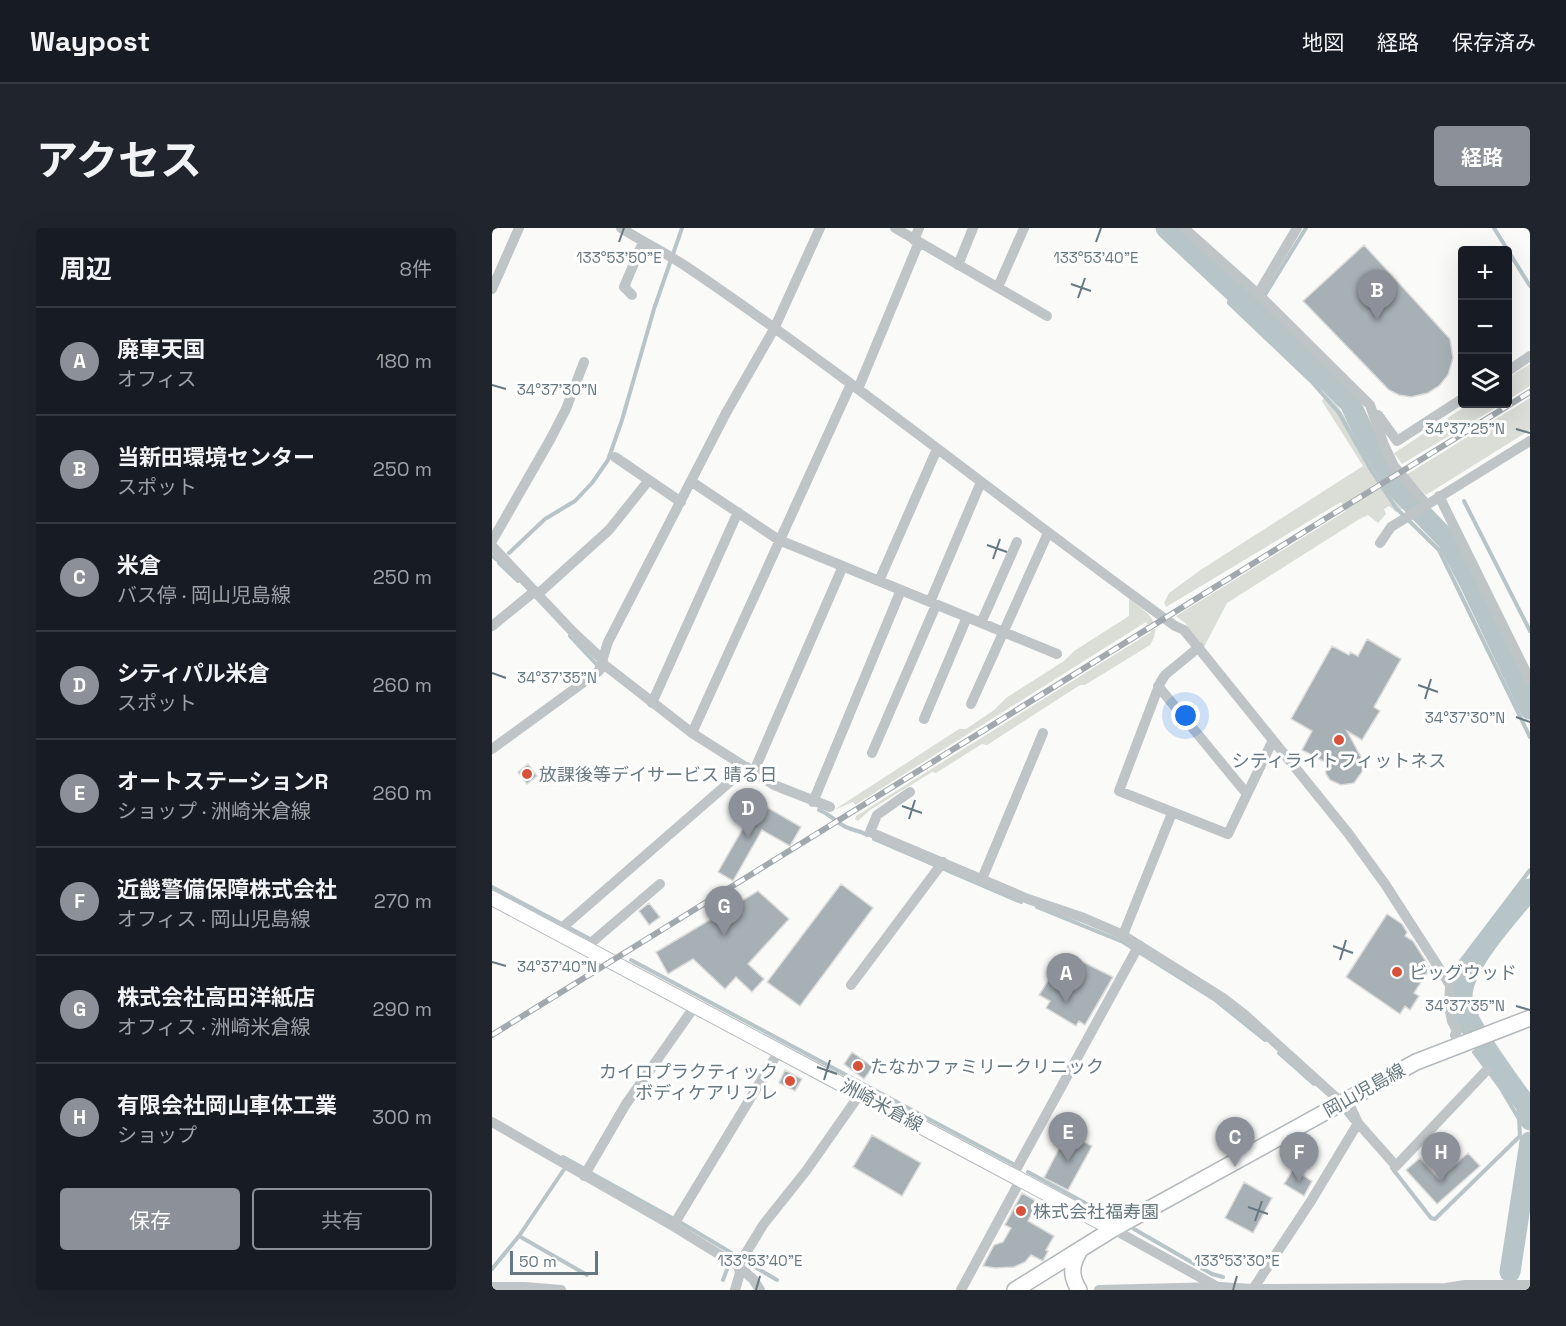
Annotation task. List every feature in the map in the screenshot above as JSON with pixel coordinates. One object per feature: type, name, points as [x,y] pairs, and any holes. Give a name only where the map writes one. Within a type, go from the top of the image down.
[{"type":"main road","name":"洲崎米倉線","points":[[492,898],[561,928],[695,1006],[1113,1229]]},
{"type":"main road","name":"岡山児島線","points":[[1015,1289],[1113,1229],[1416,1062],[1530,1018]]},
{"type":"main road","points":[[1079,1290],[1072,1270],[1073,1261],[1080,1250]]},
{"type":"street","points":[[492,289],[519,228]]},
{"type":"street","points":[[621,228],[672,258],[774,329],[1048,533],[1168,621],[1184,630],[1348,833],[1379,876],[1450,985],[1449,1007],[1457,1031],[1455,1035],[1473,1039]]},
{"type":"street","points":[[492,749],[599,671],[608,642],[726,413],[774,329],[820,228]]},
{"type":"street","points":[[895,228],[1047,316]]},
{"type":"street","points":[[692,733],[779,540],[854,387],[917,241],[919,228]]},
{"type":"street","points":[[958,265],[973,228]]},
{"type":"street","points":[[998,287],[1024,228]]},
{"type":"street","points":[[1184,228],[1261,298],[1370,405],[1397,441],[1458,402]]},
{"type":"street","points":[[1261,298],[1297,228]]},
{"type":"street","points":[[632,295],[624,287],[643,242]]},
{"type":"street","points":[[1512,368],[1530,356]]},
{"type":"street","points":[[584,362],[566,409],[492,544],[534,594],[602,662],[652,703],[692,733],[774,785],[830,807]]},
{"type":"street","points":[[1370,405],[1384,445],[1394,465],[1424,505]]},
{"type":"street","points":[[1380,543],[1391,527],[1530,441]]},
{"type":"street","points":[[879,581],[937,449]]},
{"type":"street","points":[[615,457],[681,502]]},
{"type":"street","points":[[492,626],[534,594],[609,530],[649,480]]},
{"type":"street","points":[[692,482],[779,540],[1057,654]]},
{"type":"street","points":[[872,753],[981,482]]},
{"type":"street","points":[[1439,496],[1530,680]]},
{"type":"street","points":[[652,703],[738,512]]},
{"type":"street","points":[[971,704],[1048,533]]},
{"type":"street","points":[[981,623],[1017,542]]},
{"type":"street","points":[[561,928],[750,769],[843,566]]},
{"type":"street","points":[[813,802],[901,590]]},
{"type":"street","points":[[924,718],[966,617]]},
{"type":"street","points":[[1199,648],[1165,675],[1158,686],[1119,791],[1228,834],[1273,740]]},
{"type":"street","points":[[1158,686],[1247,794]]},
{"type":"street","points":[[982,879],[1043,734]]},
{"type":"street","points":[[910,792],[877,815],[870,832],[941,866],[982,879],[1123,935],[1138,949],[1231,1004],[1344,1100],[1357,1125],[1396,1166],[1486,1071]]},
{"type":"street","points":[[1123,935],[1172,813]]},
{"type":"street","points":[[851,985],[941,866]]},
{"type":"street","points":[[591,944],[660,884]]},
{"type":"street","points":[[961,1290],[1017,1177],[1138,949]]},
{"type":"street","points":[[586,1172],[626,1104],[695,1006]]},
{"type":"street","points":[[675,1222],[779,1051]]},
{"type":"street","points":[[736,1262],[806,1171],[860,1094]]},
{"type":"street","points":[[492,1122],[675,1222],[736,1262],[753,1279],[760,1290]]},
{"type":"street","points":[[1253,1289],[1311,1201],[1357,1125]]},
{"type":"street","points":[[1113,1229],[1219,1287]]},
{"type":"street","points":[[735,1290],[740,1273],[736,1262]]},
{"type":"street","points":[[1099,1290],[1219,1287],[1253,1289],[1446,1288],[1474,1285],[1530,1285]]},
{"type":"street","points":[[492,1287],[561,1290]]},
{"type":"shaded area","points":[[1530,364],[1530,386],[1512,397],[1512,375]]},
{"type":"shaded area","points":[[1326,394],[1338,406],[1394,498],[1404,508],[1396,512],[1389,506],[1384,509],[1386,514],[1378,523],[1368,515],[1358,520],[1227,603],[1204,647],[1185,623],[1176,616],[1346,511],[1341,502],[1166,607],[1164,603],[1169,593],[1202,569],[1363,466],[1322,401]]},
{"type":"shaded area","points":[[1530,398],[1530,430],[1426,495],[1406,475]]},
{"type":"shaded area","points":[[1463,408],[1495,408],[1402,464],[1394,453]]},
{"type":"shaded area","points":[[1129,598],[1147,613],[1154,623],[1154,637],[1150,645],[1085,685],[1080,685],[987,745],[982,744],[936,773],[932,772],[870,810],[858,821],[855,819],[856,816],[1151,632],[1146,622],[855,805],[853,802],[834,810],[959,729],[966,729],[994,710],[1006,698],[1129,616]]},
{"type":"building","points":[[1364,245],[1450,339],[1453,358],[1448,375],[1439,386],[1428,393],[1411,397],[1389,390],[1303,301]]},
{"type":"building","points":[[1367,639],[1401,659],[1374,707],[1380,711],[1362,740],[1347,731],[1362,759],[1363,766],[1362,772],[1354,783],[1341,785],[1330,780],[1326,774],[1325,762],[1302,750],[1312,731],[1291,719],[1332,646],[1349,655],[1350,652],[1358,656]]},
{"type":"building","name":"放課後等デイサービス 晴る日","points":[[528,764],[537,776],[527,784],[518,772]]},
{"type":"building","points":[[758,802],[801,827],[790,846],[762,830],[733,881],[718,872]]},
{"type":"building","points":[[841,884],[873,908],[800,1006],[767,982]]},
{"type":"building","points":[[758,891],[789,919],[748,964],[764,979],[752,992],[736,977],[725,989],[693,959],[668,974],[656,952]]},
{"type":"building","points":[[649,903],[660,917],[649,925],[639,911]]},
{"type":"building","points":[[1387,914],[1402,924],[1407,932],[1405,936],[1413,941],[1430,968],[1414,993],[1419,996],[1410,1010],[1405,1006],[1400,1014],[1346,977]]},
{"type":"building","points":[[1067,954],[1113,977],[1085,1025],[1079,1021],[1076,1026],[1046,1008],[1050,1001],[1039,995],[1051,976],[1055,979]]},
{"type":"building","name":"たなかファミリークリニック","points":[[852,1052],[873,1067],[864,1079],[844,1064]]},
{"type":"building","name":"カイロプラクティック ボディケアリフレ","points":[[785,1070],[802,1079],[795,1091],[779,1083]]},
{"type":"building","points":[[1067,1133],[1092,1146],[1068,1190],[1044,1178]]},
{"type":"building","points":[[872,1135],[921,1163],[902,1196],[853,1167]]},
{"type":"building","points":[[1468,1153],[1480,1166],[1437,1204],[1406,1170],[1420,1158],[1439,1179]]},
{"type":"building","points":[[1293,1169],[1312,1181],[1304,1196],[1284,1184]]},
{"type":"building","points":[[1244,1182],[1272,1198],[1253,1233],[1225,1218]]},
{"type":"building","points":[[1022,1193],[1038,1202],[1028,1221],[1054,1236],[1043,1261],[1031,1255],[1025,1262],[1014,1267],[983,1266],[994,1245],[1003,1242],[1011,1228],[1005,1225]]},
{"type":"waterway","points":[[509,553],[545,519],[575,501],[592,483],[608,460],[654,309],[682,228]]},
{"type":"waterway","points":[[1166,228],[1350,403],[1366,437],[1396,487],[1448,541],[1530,709]]},
{"type":"waterway","points":[[1255,311],[1306,228]]},
{"type":"waterway","points":[[1494,228],[1530,286]]},
{"type":"waterway","points":[[1232,290],[1229,303],[1312,382],[1339,413],[1371,470],[1396,508],[1439,550],[1530,737]]},
{"type":"waterway","points":[[1464,501],[1530,631]]},
{"type":"waterway","points":[[492,556],[500,562]]},
{"type":"waterway","points":[[499,563],[518,581]]},
{"type":"waterway","points":[[570,636],[597,665]]},
{"type":"waterway","points":[[819,810],[840,824],[867,835]]},
{"type":"waterway","points":[[874,839],[1021,902]]},
{"type":"waterway","points":[[1453,986],[1461,961],[1530,870]]},
{"type":"waterway","points":[[492,887],[592,940]]},
{"type":"waterway","points":[[1530,889],[1499,926],[1478,956],[1469,971],[1462,998],[1464,1008],[1478,1036],[1526,1105],[1530,1120]]},
{"type":"waterway","points":[[1037,907],[1123,942],[1214,999],[1265,1040]]},
{"type":"waterway","points":[[631,960],[1013,1164]]},
{"type":"waterway","points":[[1455,1014],[1464,1032]]},
{"type":"waterway","points":[[1392,1168],[1431,1218],[1435,1219],[1520,1136],[1519,1119],[1500,1087],[1474,1052]]},
{"type":"waterway","points":[[1279,1053],[1314,1084]]},
{"type":"waterway","points":[[1345,1112],[1352,1121]]},
{"type":"waterway","points":[[1510,1272],[1530,1142]]},
{"type":"waterway","points":[[563,1157],[583,1168]]},
{"type":"waterway","points":[[519,1236],[565,1168]]},
{"type":"waterway","points":[[589,1172],[777,1280]]},
{"type":"waterway","points":[[1028,1172],[1109,1216]]},
{"type":"waterway","points":[[1134,1229],[1212,1274],[1223,1277]]},
{"type":"waterway","points":[[492,1269],[519,1236],[587,1275]]},
{"type":"waterway","points":[[723,1280],[729,1264]]},
{"type":"railway","points":[[492,1035],[1530,392]]},
{"type":"place","name":"当新田環境センター","points":[[1377,320]]},
{"type":"place","name":"シティライトフィットネス","points":[[1339,740]]},
{"type":"place","name":"放課後等デイサービス 晴る日","points":[[527,774]]},
{"type":"place","name":"シティパル米倉","points":[[748,838]]},
{"type":"place","name":"株式会社高田洋紙店","points":[[724,936]]},
{"type":"place","name":"ビッグウッド","points":[[1397,972]]},
{"type":"place","name":"廃車天国","points":[[1066,1003]]},
{"type":"place","name":"たなかファミリークリニック","points":[[858,1066]]},
{"type":"place","name":"カイロプラクティック ボディケアリフレ","points":[[790,1081]]},
{"type":"place","name":"オートステーションR","points":[[1068,1162]]},
{"type":"place","name":"米倉","points":[[1235,1167]]},
{"type":"place","name":"近畿警備保障株式会社","points":[[1299,1182]]},
{"type":"place","name":"有限会社岡山車体工業","points":[[1441,1182]]},
{"type":"place","name":"株式会社福寿園","points":[[1021,1211]]}]
